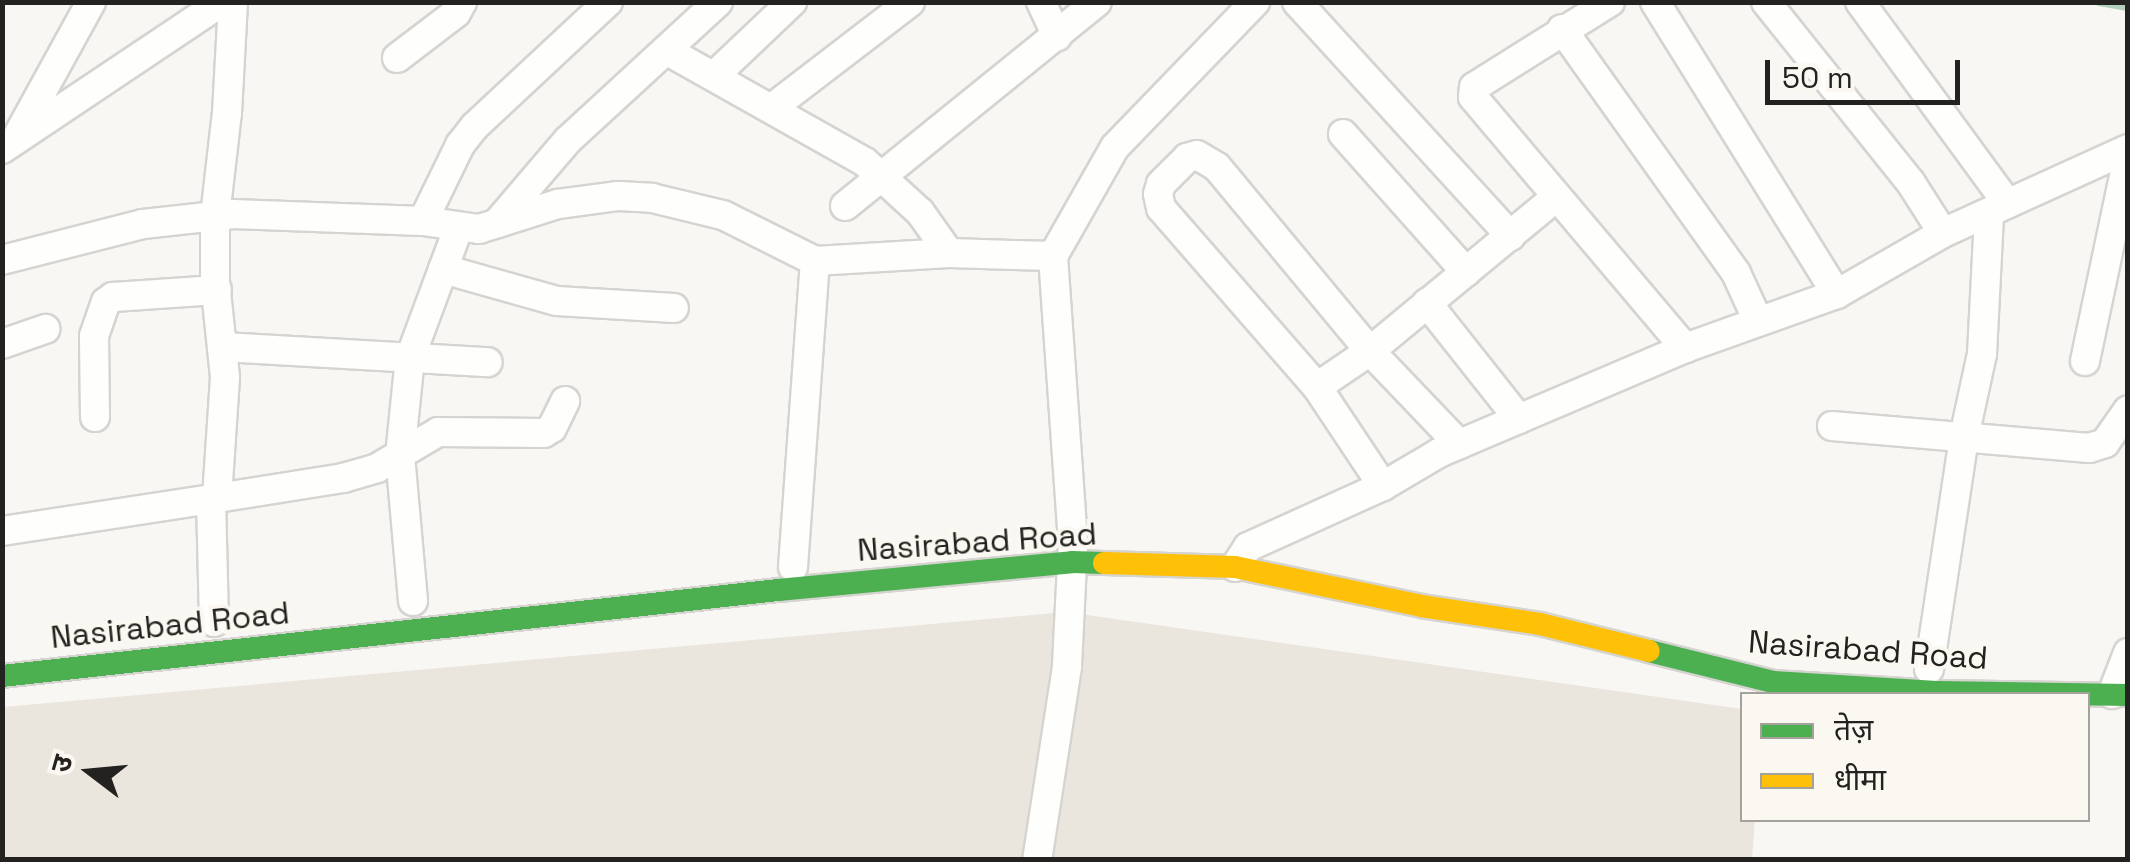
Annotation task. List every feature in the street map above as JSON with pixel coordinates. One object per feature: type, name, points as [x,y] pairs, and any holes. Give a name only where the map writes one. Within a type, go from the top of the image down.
[{"type":"highway","name":"Nasirabad Road","points":[[2,676],[778,590],[1072,552]]},
{"type":"highway","name":"Nasirabad Road","points":[[660,579],[792,567],[1072,552],[1242,557],[1774,671],[1937,692],[2120,674]]},
{"type":"highway","name":"Nasirabad Road","points":[[1774,671],[1968,668]]},
{"type":"street","points":[[9,145],[91,2]]},
{"type":"street","points":[[9,145],[222,2]]},
{"type":"street","points":[[214,622],[214,498],[224,347],[217,290],[215,216],[227,113],[233,2]]},
{"type":"street","points":[[397,58],[456,13],[462,2]]},
{"type":"street","points":[[423,221],[474,126],[608,2]]},
{"type":"street","points":[[496,224],[568,140],[718,2]]},
{"type":"street","points":[[714,76],[792,2]]},
{"type":"street","points":[[772,108],[910,2]]},
{"type":"street","points":[[1040,2],[1057,36]]},
{"type":"street","points":[[845,206],[1096,2]]},
{"type":"street","points":[[1036,860],[1067,667],[1072,552],[1053,256],[1115,147],[1255,2]]},
{"type":"street","points":[[1298,2],[1511,236]]},
{"type":"street","points":[[1610,2],[1562,29],[1472,92],[1685,348]]},
{"type":"street","points":[[1656,2],[1837,294]]},
{"type":"street","points":[[1766,2],[1910,183],[1943,233]]},
{"type":"street","points":[[1860,2],[1998,210],[1982,354],[1964,437],[1929,669]]},
{"type":"street","points":[[1562,29],[1736,273],[1758,322]]},
{"type":"street","points":[[666,50],[772,108],[884,178],[920,212],[948,252]]},
{"type":"street","points":[[1342,134],[1466,272]]},
{"type":"street","points":[[1242,557],[1459,444],[1685,348],[1837,294],[1943,233],[2128,153]]},
{"type":"street","points":[[2085,362],[2128,153]]},
{"type":"street","points":[[1383,486],[1318,386],[1161,208],[1162,184],[1187,158],[1197,155],[1217,166],[1370,351],[1459,444]]},
{"type":"street","points":[[1318,386],[1370,351],[1556,197]]},
{"type":"street","points":[[2,260],[143,224],[215,216],[423,221],[458,229],[496,224],[590,198],[652,198],[723,215],[815,261],[948,252],[1053,256]]},
{"type":"street","points":[[412,601],[400,456],[410,358],[458,229]]},
{"type":"street","points":[[792,567],[815,261]]},
{"type":"street","points":[[444,269],[556,301],[674,308]]},
{"type":"street","points":[[95,417],[94,336],[106,302],[112,297],[217,290]]},
{"type":"street","points":[[1426,303],[1519,418]]},
{"type":"street","points":[[2,344],[45,330]]},
{"type":"street","points":[[224,347],[488,362]]},
{"type":"street","points":[[2,531],[342,478],[400,456],[438,432],[544,433],[552,428],[565,401]]},
{"type":"street","points":[[1832,426],[2090,448],[2105,443],[2128,410]]},
{"type":"shaded area","points":[[1066,612],[1740,709],[1740,822],[1755,822],[1752,860],[3,860],[3,707]]},
{"type":"waterway","points":[[2099,2],[2128,7]]},
{"type":"traffic: fast","points":[[2,676],[778,590],[1072,562],[1104,563]]},
{"type":"traffic: fast","points":[[1649,651],[1773,682],[1937,692]]},
{"type":"traffic: fast","points":[[2090,694],[2128,695]]},
{"type":"traffic: slow","points":[[1104,563],[1235,567],[1421,606],[1540,624],[1649,651]]}]
